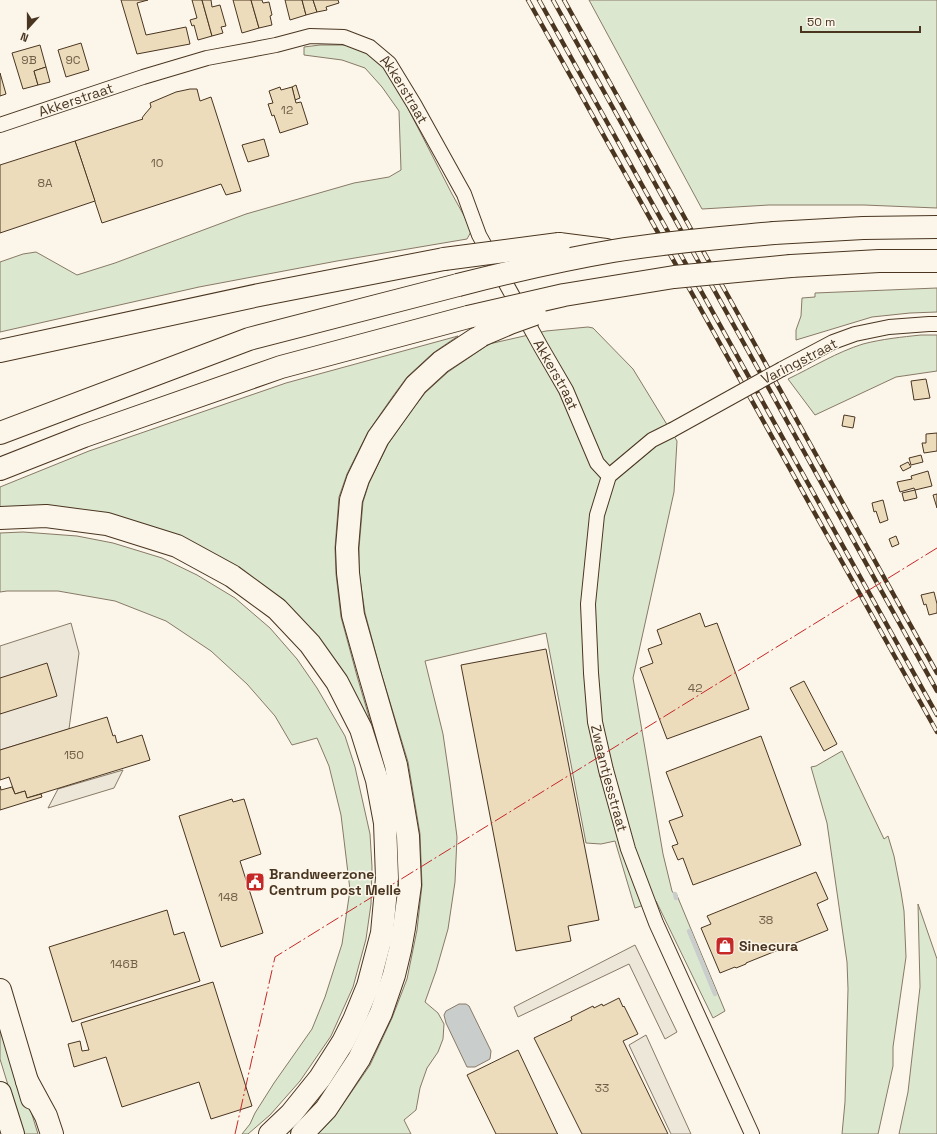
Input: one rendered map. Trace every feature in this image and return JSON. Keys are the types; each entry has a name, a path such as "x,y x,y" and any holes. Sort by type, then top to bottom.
{"main road":[{"path":"0,434 249,339 513,271 613,251 693,241 774,233 863,228 937,228"},
{"path":"0,350 258,295 444,259 558,244 613,251"},
{"path":"0,468 84,436 281,367 468,316 564,295 674,277 791,266 879,261 937,261"},
{"path":"302,1134 326,1109 359,1059 381,1013 394,975 400,950 410,885 408,836 396,765 353,615 347,554 351,500 358,479 378,438 416,385 440,362 482,335 535,314 564,295"},
{"path":"0,518 46,516 107,524 177,546 232,576 277,609 310,644 337,682 361,729 377,780 385,824 387,878 382,933 368,986 343,1042 320,1078 291,1114 270,1134"},
{"path":"0,990 43,1134"},
{"path":"27,1081 46,1116 52,1134"},
{"path":"0,1092 13,1134"}],"street":[{"name":"Akkerstraat","path":"0,125 136,79 200,60 310,36 344,37 370,47 389,63 422,118 464,194 479,235 566,390 597,463 609,476"},
{"name":"Varingstraat","path":"609,476 652,440 833,342 855,334 889,327 937,324"},
{"name":"Zwaantjesstraat","path":"609,476 598,515 588,604 591,680 596,722 604,763 628,849 656,923 752,1134"}],"green space":[{"path":"589,0 937,0 937,208 864,205 769,205 702,209"},
{"path":"320,45 350,45 369,54 385,68 398,89 472,230 467,239 337,261 199,287 0,332 0,262 23,254 36,252 77,275 115,263 246,214 354,183 389,177 401,170 399,111 382,87 365,68 342,60 304,55 304,47"},
{"path":"937,288 937,312 872,317 796,340 796,330 801,316 802,298 815,297 815,293"},
{"path":"588,327 593,328 633,369 677,441 674,492 633,678 663,854 672,891 674,894 676,893 725,1011 713,1018 656,901 635,908 615,841 601,844 586,843 546,633 425,661 443,734 457,837 455,882 448,929 425,1002 438,1013 444,1024 443,1039 438,1052 427,1068 420,1088 416,1110 404,1120 411,1134 318,1134 335,1116 370,1065 392,1018 407,979 417,930 422,885 420,834 408,762 365,613 359,572 359,548 363,502 369,483 388,444 412,410 425,393 448,372 489,344 546,331"},
{"path":"921,335 937,335 937,371 896,377 815,415 788,379 834,355 853,347 885,339"},
{"path":"458,336 433,353 407,377 368,432 347,474 339,497 335,548 336,574 341,617 384,768 344,678 180,538 0,510 0,487 89,451 286,383"},
{"path":"23,532 77,536 113,543 162,558 197,575 235,598 270,628 297,659 317,688 345,736 355,767 370,834 372,867 371,904 366,939 353,987 331,1036 300,1081 270,1115 248,1134 242,1134 250,1124 255,1113 274,1083 312,1029 325,997 342,944 350,890 341,815 329,766 317,738 292,745 275,716 247,684 211,651 166,621 115,601 58,591 0,592 0,533"},
{"path":"842,751 884,839 888,836 894,856 904,911 906,957 893,1047 893,1066 878,1134 842,1134 845,1102 848,989 847,962 827,823 811,767 816,766"},
{"path":"918,904 937,959 937,1134 899,1134 908,1092 920,987"},
{"path":"0,1011 38,1134 23,1134 0,1059"}],"shaded area":[{"path":"71,623 79,653 69,729 0,750 0,646"},
{"path":"123,770 114,788 48,808 58,789"},
{"path":"635,945 677,1032 665,1039 629,964 518,1017 514,1007"},
{"path":"459,1004 466,1004 469,1006 491,1051 490,1059 475,1067 467,1067 446,1023 444,1015 446,1011"},
{"path":"646,1035 691,1134 671,1134 629,1045"}],"building":[{"path":"121,0 148,0 137,3 146,35 186,27 190,44 137,54"},
{"path":"192,0 202,0 212,36 198,40 194,25 192,26 190,20 197,18"},
{"path":"202,0 211,0 212,7 220,5 226,26 221,27 223,33 212,36"},
{"path":"233,0 251,0 259,28 242,33"},
{"path":"251,0 262,0 263,3 269,2 272,15 270,16 272,25 259,28"},
{"path":"285,0 302,0 306,15 290,20"},
{"path":"302,0 313,0 317,12 306,15"},
{"path":"313,0 338,0 339,3 326,7 327,10 317,12"},
{"path":"81,43 89,70 66,77 58,50"},
{"path":"40,45 46,67 34,71 38,85 23,89 12,53"},
{"path":"46,67 50,82 38,85 34,71"},
{"path":"0,73 6,94 0,96"},
{"path":"296,85 300,98 295,100 292,87"},
{"path":"280,87 281,90 292,87 296,103 301,102 308,124 280,133 274,115 272,116 268,104 273,103 269,91"},
{"path":"197,89 200,101 211,97 241,191 226,195 221,184 102,223 75,141 143,119 142,118 151,107 150,103 176,92"},
{"path":"264,139 269,156 248,162 242,145"},
{"path":"75,141 95,201 0,233 0,165"},
{"path":"926,379 930,398 914,400 911,381"},
{"path":"844,415 855,417 853,428 842,426"},
{"path":"937,433 937,451 924,453 922,443 926,443 926,434"},
{"path":"921,455 923,462 911,465 909,458"},
{"path":"908,462 911,467 903,471 900,466"},
{"path":"928,471 932,486 915,490 914,488 900,492 897,482 912,479 911,476"},
{"path":"915,490 917,498 904,501 902,493"},
{"path":"937,494 937,508 933,495"},
{"path":"883,500 888,520 880,523 876,511 874,512 872,503"},
{"path":"896,536 899,544 892,547 889,539"},
{"path":"934,592 937,604 937,613 929,615 926,604 924,605 921,595"},
{"path":"700,613 705,627 717,623 749,709 667,739 640,668 653,663 648,649 662,644 657,630"},
{"path":"546,649 599,920 568,926 571,941 516,951 461,665"},
{"path":"47,663 57,696 0,714 0,678"},
{"path":"804,681 837,744 824,751 790,688"},
{"path":"107,717 113,736 115,735 117,743 142,735 150,760 27,798 25,791 15,794 9,777 0,780 0,750"},
{"path":"761,736 801,845 693,885 683,858 678,860 672,846 678,844 669,821 683,816 666,772"},
{"path":"0,786 1,790 12,787 15,794 25,791 27,798 41,794 42,797 0,810"},
{"path":"232,799 233,802 244,799 261,854 240,861 263,933 221,947 179,816"},
{"path":"816,872 828,899 817,904 828,930 736,968 735,967 720,973 701,928 711,924 707,916"},
{"path":"167,910 174,935 184,932 200,981 72,1022 49,947"},
{"path":"213,982 252,1106 211,1119 199,1082 122,1107 106,1057 74,1067 68,1044 80,1041 82,1051 89,1050 81,1023"},
{"path":"619,998 638,1034 623,1041 668,1134 582,1134 534,1038 572,1020 571,1017 593,1006 594,1008 602,1004 603,1006"},
{"path":"518,1050 558,1134 496,1134 467,1075"}],"waterway":[{"path":"675,894 676,898"},
{"path":"689,931 715,994"}],"railway":[{"path":"528,0 937,732"},
{"path":"539,0 937,715"},
{"path":"553,0 937,691"},
{"path":"564,0 937,673"}],"power":[{"path":"235,1134 275,957 937,548"}],"place":[{"name":"Brandweerzone Centrum post Melle","path":"255,882"},
{"name":"Sinecura","path":"725,946"}]}
